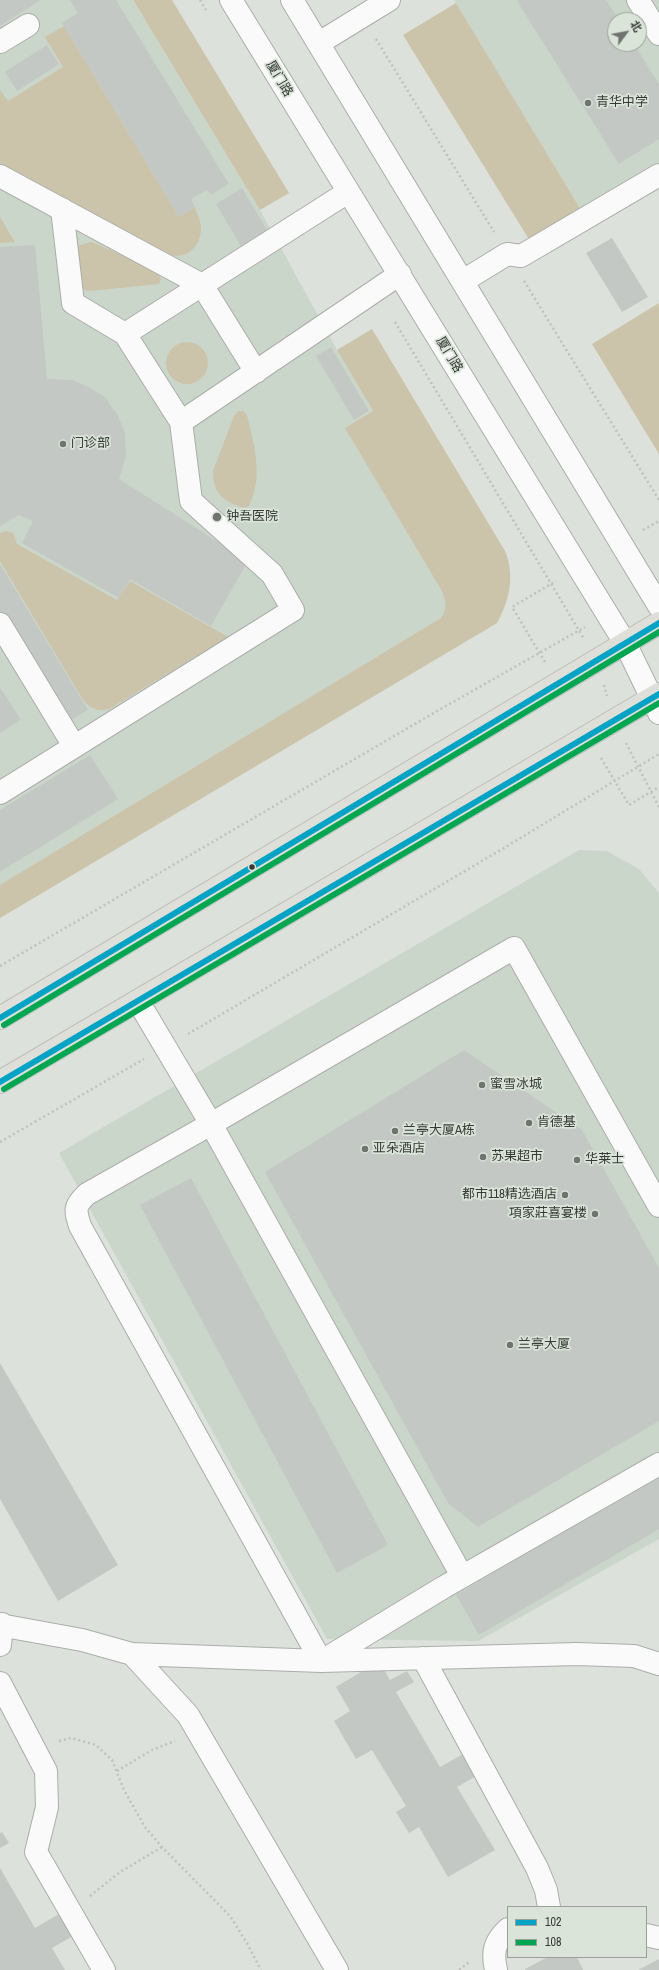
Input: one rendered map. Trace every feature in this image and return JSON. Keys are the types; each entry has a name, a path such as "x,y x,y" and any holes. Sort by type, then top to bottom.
{"main road":[{"path":"0,1018 659,623"},
{"path":"0,1082 614,720 657,702"}],"street":[{"name":"厦门路","path":"231,0 625,643 657,702"},
{"path":"292,0 659,606"},
{"path":"319,43 389,0"},
{"path":"638,0 659,34"},
{"path":"0,42 28,25"},
{"path":"463,281 507,254 521,256 659,174"},
{"path":"0,176 202,285 256,372"},
{"path":"125,334 348,192"},
{"path":"0,792 293,610 272,574 191,501 181,422 125,334 73,303 62,209"},
{"path":"181,422 400,274"},
{"path":"0,624 74,746"},
{"path":"321,1661 80,1226 76,1212 79,1201 86,1194 211,1124 514,948 659,1206"},
{"path":"138,1001 211,1124 462,1576"},
{"path":"321,1661 462,1576 659,1464"},
{"path":"1,1631 82,1640 132,1654 321,1661 577,1654 634,1656 659,1664"},
{"path":"132,1654 188,1715 337,1970"},
{"path":"424,1658 537,1868 546,1890 549,1906"},
{"path":"0,1683 46,1771 47,1808 36,1852 104,1970"},
{"path":"496,1970 493,1955 500,1937 507,1930"},
{"path":"647,1935 659,1938"}],"path":[{"path":"200,0 208,13"},
{"path":"377,290 596,660 614,720 659,807"},
{"path":"0,966 425,718 607,615"},
{"path":"0,1142 504,848 659,754"},
{"path":"117,1771 152,1750 199,1734"},
{"path":"34,1749 71,1738 96,1745 112,1760 124,1790 145,1827 162,1847 230,1916 261,1970"},
{"path":"70,1911 120,1872 162,1847"}],"shaded area":[{"name":"钟吾医院","path":"0,0 133,0 260,210 337,350 497,623 0,918"},
{"path":"133,0 172,0 289,193 260,210"},
{"name":"青华中学","path":"454,0 659,0 659,162 581,210"},
{"path":"456,3 581,210 530,241 403,35"},
{"path":"64,26 179,217 195,207 201,228 200,235 195,246 186,254 175,256 168,254 0,163 0,90 8,101 63,67 45,37"},
{"path":"0,217 15,242 0,243"},
{"path":"92,242 156,270 161,279 159,284 90,291 83,289 79,284 77,276 78,248 79,245"},
{"path":"659,303 659,454 592,344"},
{"path":"372,329 505,551 510,569 510,587 505,605 497,623 0,918 0,885 441,618 445,611 446,605 442,591 345,428 373,411 337,350"},
{"path":"187,342 202,348 208,363 202,378 187,384 172,378 166,363 172,348"},
{"path":"238,411 243,411 247,415 255,449 257,472 254,495 249,506 244,508 221,496 217,491 213,479 213,471 234,416"},
{"path":"6,531 13,533 17,544 117,600 130,581 228,637 111,708 99,710 92,708 83,700 0,561 0,533"},
{"path":"579,850 607,851 639,869 659,893 659,1539 478,1641 327,1639 59,1153"}],"building":[{"path":"0,0 41,0 0,26"},
{"path":"70,0 116,0 229,184 211,195 207,190 191,199 195,207 179,217 62,23 78,13"},
{"path":"606,0 614,12 607,12 607,52 639,52 659,84 659,139 619,164 517,1"},
{"path":"47,45 59,64 17,91 5,72"},
{"path":"242,188 267,230 241,246 216,204"},
{"path":"612,238 648,297 622,312 586,253"},
{"name":"门诊部","path":"35,245 47,379 72,380 89,387 105,397 117,414 125,433 126,456 119,479 248,561 211,626 130,579 119,598 22,543 33,521 19,515 0,526 0,247"},
{"path":"331,347 369,411 354,420 316,356"},
{"path":"0,564 88,710 67,722 0,611"},
{"path":"0,687 21,720 0,733"},
{"path":"90,755 118,799 0,872 0,810"},
{"name":"兰亭大厦","path":"464,1050 582,1130 659,1268 659,1421 478,1527 448,1503 265,1172"},
{"path":"191,1178 388,1545 337,1573 140,1205"},
{"path":"0,1363 118,1565 58,1601 0,1499"},
{"path":"659,1476 659,1529 479,1635 456,1595"},
{"path":"379,1661 390,1680 407,1671 414,1682 396,1692 440,1767 465,1753 478,1775 457,1787 495,1850 448,1877 419,1827 409,1833 396,1812 406,1806 372,1750 356,1759 334,1721 350,1711 336,1687"},
{"path":"2,1832 9,1843 0,1848 0,1833"},
{"path":"0,1868 35,1928 59,1914 73,1936 52,1948 65,1970 0,1970"},
{"path":"546,1958 577,1958 583,1970 525,1970"},
{"path":"659,1959 659,1970 638,1970"}],"transit line":[{"name":"102","path":"0,1018 659,623"},
{"name":"108","path":"4,1025 659,632"},
{"name":"102","path":"0,1082 659,694"},
{"name":"108","path":"4,1089 659,703"}],"place":[{"name":"青华中学","path":"588,103"},
{"name":"门诊部","path":"63,444"},
{"name":"钟吾医院","path":"217,517"},
{"name":"蜜雪冰城","path":"482,1085"},
{"name":"肯德基","path":"529,1123"},
{"name":"兰亭大厦A栋","path":"395,1131"},
{"name":"亚朵酒店","path":"365,1149"},
{"name":"苏果超市","path":"483,1157"},
{"name":"华莱士","path":"577,1160"},
{"name":"都市118精选酒店","path":"565,1195"},
{"name":"項家莊喜宴楼","path":"595,1214"},
{"name":"兰亭大厦","path":"510,1345"}]}
